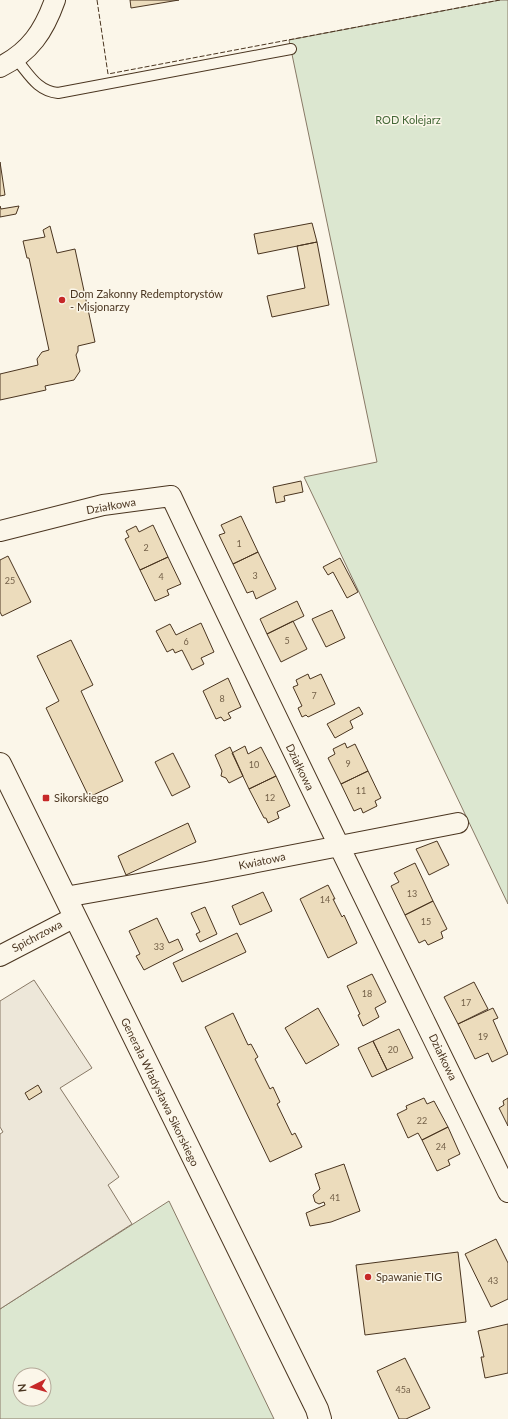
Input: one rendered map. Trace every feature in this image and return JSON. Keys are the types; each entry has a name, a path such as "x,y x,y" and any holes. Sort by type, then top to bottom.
{"street":[{"path":"8,63 32,44 49,18 55,0"},
{"name":"Działkowa","path":"0,530 103,505 171,496 293,754 508,1192"},
{"name":"Generała Władysława Sikorskiego","path":"0,764 317,1409 320,1419"},
{"name":"Kwiatowa","path":"65,897 206,872 458,823"},
{"name":"Spichrzowa","path":"0,956 75,917"}],"lane":[{"path":"8,63 48,92 58,93 291,49"}],"green space":[{"name":"ROD Kolejarz","path":"500,0 508,0 508,904 304,477 377,462 289,40"},
{"path":"169,1201 274,1419 0,1419 0,1309"}],"shaded area":[{"path":"34,980 92,1068 60,1088 119,1177 108,1185 132,1224 0,1309 0,1134 3,1132 0,1127 0,1001"}],"building":[{"path":"130,0 179,0 131,8"},
{"path":"0,162 5,195 0,196"},
{"path":"0,206 1,209 19,206 16,214 0,217"},
{"path":"312,223 317,242 258,254 254,234"},
{"name":"Dom Zakonny Redemptorystów - Misjonarzy","path":"50,226 57,253 75,249 95,342 78,346 76,355 80,371 74,380 45,386 46,390 0,400 0,374 38,365 37,359 42,352 49,350 29,258 27,258 23,241 45,237 43,230"},
{"path":"317,242 329,305 272,317 267,296 305,288 297,246"},
{"path":"301,481 303,492 284,496 285,501 276,503 273,487"},
{"path":"241,516 258,552 233,564 219,535 225,533 221,525"},
{"path":"153,525 168,557 140,570 125,539 129,537 126,531 136,526 139,532"},
{"path":"258,552 276,589 256,599 253,591 247,593 233,564"},
{"path":"8,556 31,602 2,616 0,612 0,560"},
{"path":"168,557 181,584 167,590 169,595 155,601 140,570"},
{"path":"340,558 358,592 347,598 333,572 328,575 323,567"},
{"path":"297,601 304,616 267,634 260,619"},
{"path":"332,610 345,638 326,647 312,619"},
{"path":"293,621 307,649 281,662 267,634"},
{"path":"201,623 214,652 201,658 204,664 192,670 182,650 175,653 173,649 167,652 156,631 170,624 176,635"},
{"path":"71,640 93,685 81,691 123,781 89,797 46,708 59,701 37,656"},
{"path":"308,674 310,679 321,674 335,704 308,717 306,715 302,717 298,708 302,706 293,687 298,685 296,680"},
{"path":"228,678 241,707 228,713 231,718 224,721 221,717 216,719 203,691"},
{"path":"359,707 363,714 350,721 353,728 335,738 327,724"},
{"path":"345,743 347,748 355,744 368,771 341,784 328,758 335,754 333,749"},
{"path":"245,746 248,754 261,747 276,776 249,789 232,753"},
{"path":"230,747 243,776 229,783 226,778 221,776 222,771 215,755"},
{"path":"173,753 190,787 172,796 155,762"},
{"path":"368,771 381,798 375,801 377,806 363,813 361,808 354,811 341,784"},
{"path":"276,776 290,806 277,812 279,818 268,823 249,789"},
{"path":"188,823 196,842 126,875 118,856"},
{"path":"437,841 449,865 429,875 416,849"},
{"path":"415,863 433,901 405,915 391,886 399,882 394,873"},
{"path":"328,885 342,917 344,915 357,943 328,958 300,899"},
{"path":"263,892 272,911 240,925 232,906"},
{"path":"433,901 447,929 441,932 443,938 428,945 425,940 419,943 405,915"},
{"path":"205,907 217,934 200,942 196,934 200,932 191,913"},
{"path":"157,918 169,943 178,939 183,950 144,970 136,956 140,954 129,931"},
{"path":"237,933 246,952 182,982 173,963"},
{"path":"372,974 386,1002 375,1008 379,1017 363,1026 358,1015 360,1014 347,986"},
{"path":"474,982 488,1009 458,1024 444,997"},
{"path":"318,1008 339,1045 306,1064 285,1028"},
{"path":"493,1008 498,1018 493,1020 508,1054 492,1062 488,1053 475,1059 458,1024"},
{"path":"233,1013 248,1045 251,1044 258,1057 255,1059 270,1089 273,1087 280,1102 277,1104 292,1135 295,1133 302,1147 270,1162 205,1027"},
{"path":"399,1029 413,1058 387,1070 373,1041"},
{"path":"373,1041 387,1070 372,1077 358,1048"},
{"path":"38,1085 42,1092 29,1100 25,1093"},
{"path":"424,1098 427,1104 434,1101 448,1127 422,1140 418,1133 408,1138 397,1114 407,1109 406,1106"},
{"path":"508,1098 508,1126 499,1108 504,1105 503,1101"},
{"path":"448,1127 460,1154 448,1160 450,1165 437,1171 422,1140"},
{"path":"344,1164 360,1211 331,1222 310,1226 306,1213 325,1205 324,1202 319,1204 315,1202 313,1195 320,1189 315,1174"},
{"path":"496,1239 508,1263 508,1299 491,1307 465,1254"},
{"path":"458,1252 466,1322 365,1335 356,1265"},
{"path":"508,1324 508,1373 485,1378 481,1357 484,1357 478,1331"},
{"path":"405,1358 430,1408 406,1419 399,1419 377,1371"}],"fence":[{"path":"97,0 108,74 500,0"}],"place":[{"name":"Dom Zakonny Redemptorystów - Misjonarzy","path":"62,300"},
{"name":"Sikorskiego","path":"46,798"},
{"name":"Spawanie TIG","path":"368,1277"}]}
